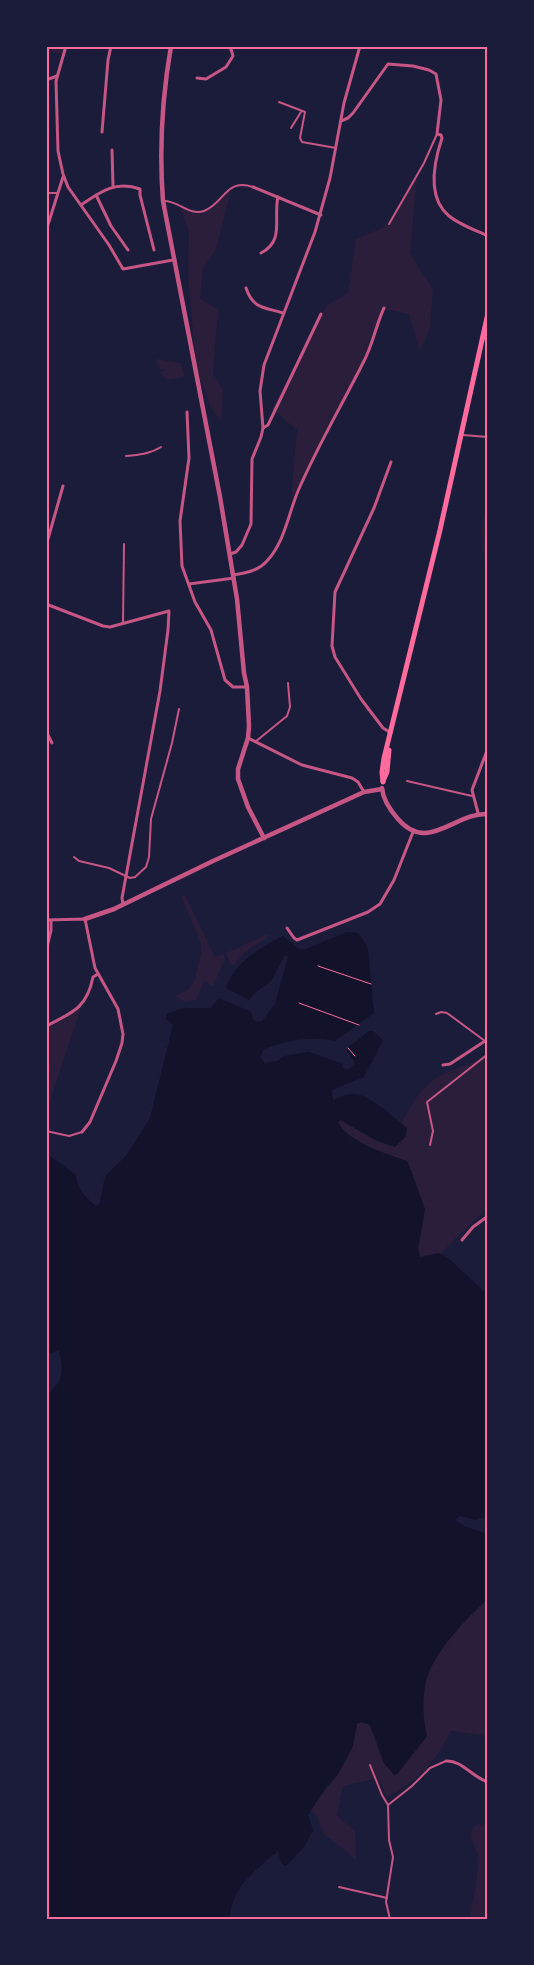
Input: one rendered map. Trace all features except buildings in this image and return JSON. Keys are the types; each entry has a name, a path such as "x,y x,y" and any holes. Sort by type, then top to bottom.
{"main road":[{"path":"383,782 387,772 391,733 488,313"}],"street":[{"path":"66,46 57,76 58,151 68,187 109,245 123,269 174,260"},
{"path":"102,132 108,60 111,46"},
{"path":"171,46 162,124 161,165 163,202 233,576 247,687 248,738 238,769 238,779 248,807 264,838"},
{"path":"196,78 206,79 226,66 233,56 230,46"},
{"path":"229,554 236,552 242,545 249,530 252,459 262,437 263,428 260,392 262,375 283,313 307,256 320,214 336,148 344,103 360,46"},
{"path":"340,121 348,118 353,113 388,64 392,63 429,70 436,74 441,100 437,134 441,135 442,138 434,168 435,190 438,200 447,214 455,220 488,236"},
{"path":"46,80 57,76"},
{"path":"112,150 114,153 114,186"},
{"path":"46,231 64,176"},
{"path":"81,205 114,186 124,185 140,189 154,250"},
{"path":"253,187 320,214"},
{"path":"96,195 106,218 128,250"},
{"path":"261,253 273,243 276,237 278,197"},
{"path":"246,288 249,298 256,305 283,313"},
{"path":"189,584 251,571 260,567 278,546 298,492 334,416 365,360 384,308"},
{"path":"263,428 268,425 321,314"},
{"path":"187,412 189,458 180,521 182,566 195,602 211,630 225,680 233,687 247,687"},
{"path":"391,462 374,508 336,592 332,646 335,657 361,699 383,728 391,733"},
{"path":"46,546 63,486"},
{"path":"46,604 110,627 169,612 160,691 122,898 123,904"},
{"path":"46,731 52,743"},
{"path":"248,738 302,765 349,777 358,782 364,792"},
{"path":"478,813 472,796 473,784 488,748"},
{"path":"383,782 382,789 385,801 391,811 413,832 433,832 478,813 488,814"},
{"path":"46,920 85,919 114,909 364,792 382,789"},
{"path":"287,928 294,938 298,940 368,912 380,904 394,880 413,832"},
{"path":"82,1132 90,1122 122,1042 122,1022 118,1009 98,974 85,919"},
{"path":"46,952 51,921"},
{"path":"46,1026 68,1015 83,1003 90,992 93,977 98,974"},
{"path":"443,1065 450,1064 486,1043"},
{"path":"462,1240 473,1227 488,1216"},
{"path":"446,1760 453,1761 478,1778 488,1782"}],"lane":[{"path":"279,102 305,112 306,116 300,138 302,142 336,148"},
{"path":"291,128 301,112"},
{"path":"389,224 424,163 437,134"},
{"path":"163,202 175,203 194,212 199,212 213,206 232,187 247,185 253,187"},
{"path":"46,193 58,193"},
{"path":"461,435 488,437"},
{"path":"126,456 148,452 161,447"},
{"path":"123,623 124,544"},
{"path":"255,742 287,716 290,708 288,683"},
{"path":"74,857 78,861 109,868 130,878 135,877 146,867 151,819 172,743 179,709"},
{"path":"407,781 472,796"},
{"path":"436,1014 441,1012 447,1013 486,1043"},
{"path":"430,1145 433,1131 427,1102 488,1054"},
{"path":"46,1131 69,1136 82,1132"},
{"path":"388,1805 412,1786 430,1768 446,1760"},
{"path":"370,1765 388,1805 389,1840 393,1857 387,1898 387,1912 390,1919"},
{"path":"339,1887 387,1898"}],"path":[{"path":"318,966 371,984"},
{"path":"299,1003 359,1025"},
{"path":"348,1048 355,1056"}],"shaded area":[{"path":"46,46 68,46 63,55 46,50"},
{"path":"417,176 410,253 433,290 430,328 420,351 409,314 384,309 366,359 291,500 297,430 272,409 327,305 348,293 356,239 386,226"},
{"path":"232,186 216,249 203,268 200,298 218,310 213,373 223,391 221,421 210,406 196,366 188,276 189,232 180,207 191,213 210,207"},
{"path":"156,359 181,363 185,377 166,380 161,373 166,369 159,369"},
{"path":"488,498 488,569 485,567 481,531"},
{"path":"185,895 215,957 223,954 225,959 213,986 204,981 196,1000 183,1001 175,996 189,989 195,979 201,953 201,943 182,899 182,896"},
{"path":"347,932 358,933 368,950 374,1013 335,1041 308,1039 291,1041 264,1049 260,1057 265,1063 277,1061 284,1056 309,1052 343,1064 342,1067 348,1070 355,1063 346,1049 369,1031 373,1031 383,1040 364,1077 332,1090 333,1100 352,1094 366,1097 407,1128 406,1136 395,1147 377,1141 341,1120 338,1122 350,1136 379,1151 407,1161 425,1209 418,1249 420,1257 438,1253 448,1258 488,1295 488,1516 475,1520 460,1516 455,1520 464,1526 488,1534 488,1599 459,1627 433,1663 428,1675 423,1699 427,1736 398,1773 394,1775 384,1763 370,1725 361,1722 357,1724 353,1746 337,1776 326,1787 308,1815 313,1830 304,1847 286,1866 281,1863 278,1851 253,1873 235,1897 229,1919 46,1919 46,1396 59,1381 62,1364 59,1350 46,1355 46,1156 50,1156 76,1175 80,1188 96,1206 100,1203 105,1176 126,1156 150,1118 173,1025 166,1019 167,1014 183,1008 211,1008 219,998 251,1012 256,1022 262,1021 275,1004 288,957 285,955 271,981 249,1000 226,988 235,970 249,956 283,936 298,948 304,950"},
{"path":"268,934 268,937 245,952 234,965 231,965 226,953"},
{"path":"82,1005 46,1112 46,1027"},
{"path":"488,1043 488,1207 440,1254 420,1257 418,1249 424,1214 416,1182 407,1161 379,1151 350,1136 338,1122 340,1120 377,1141 406,1128 401,1124 413,1102 423,1089 435,1078 482,1057 486,1053"},
{"path":"488,1599 488,1741 482,1735 451,1731 439,1752 425,1770 408,1784 387,1797 378,1778 343,1786 337,1816 355,1831 356,1859 324,1834 317,1817 311,1810 349,1755 357,1723 361,1722 370,1725 384,1763 397,1775 427,1736 423,1699 428,1675 433,1663 459,1627"},
{"path":"478,1824 488,1825 488,1919 470,1919 478,1860 471,1834 474,1827"}]}
